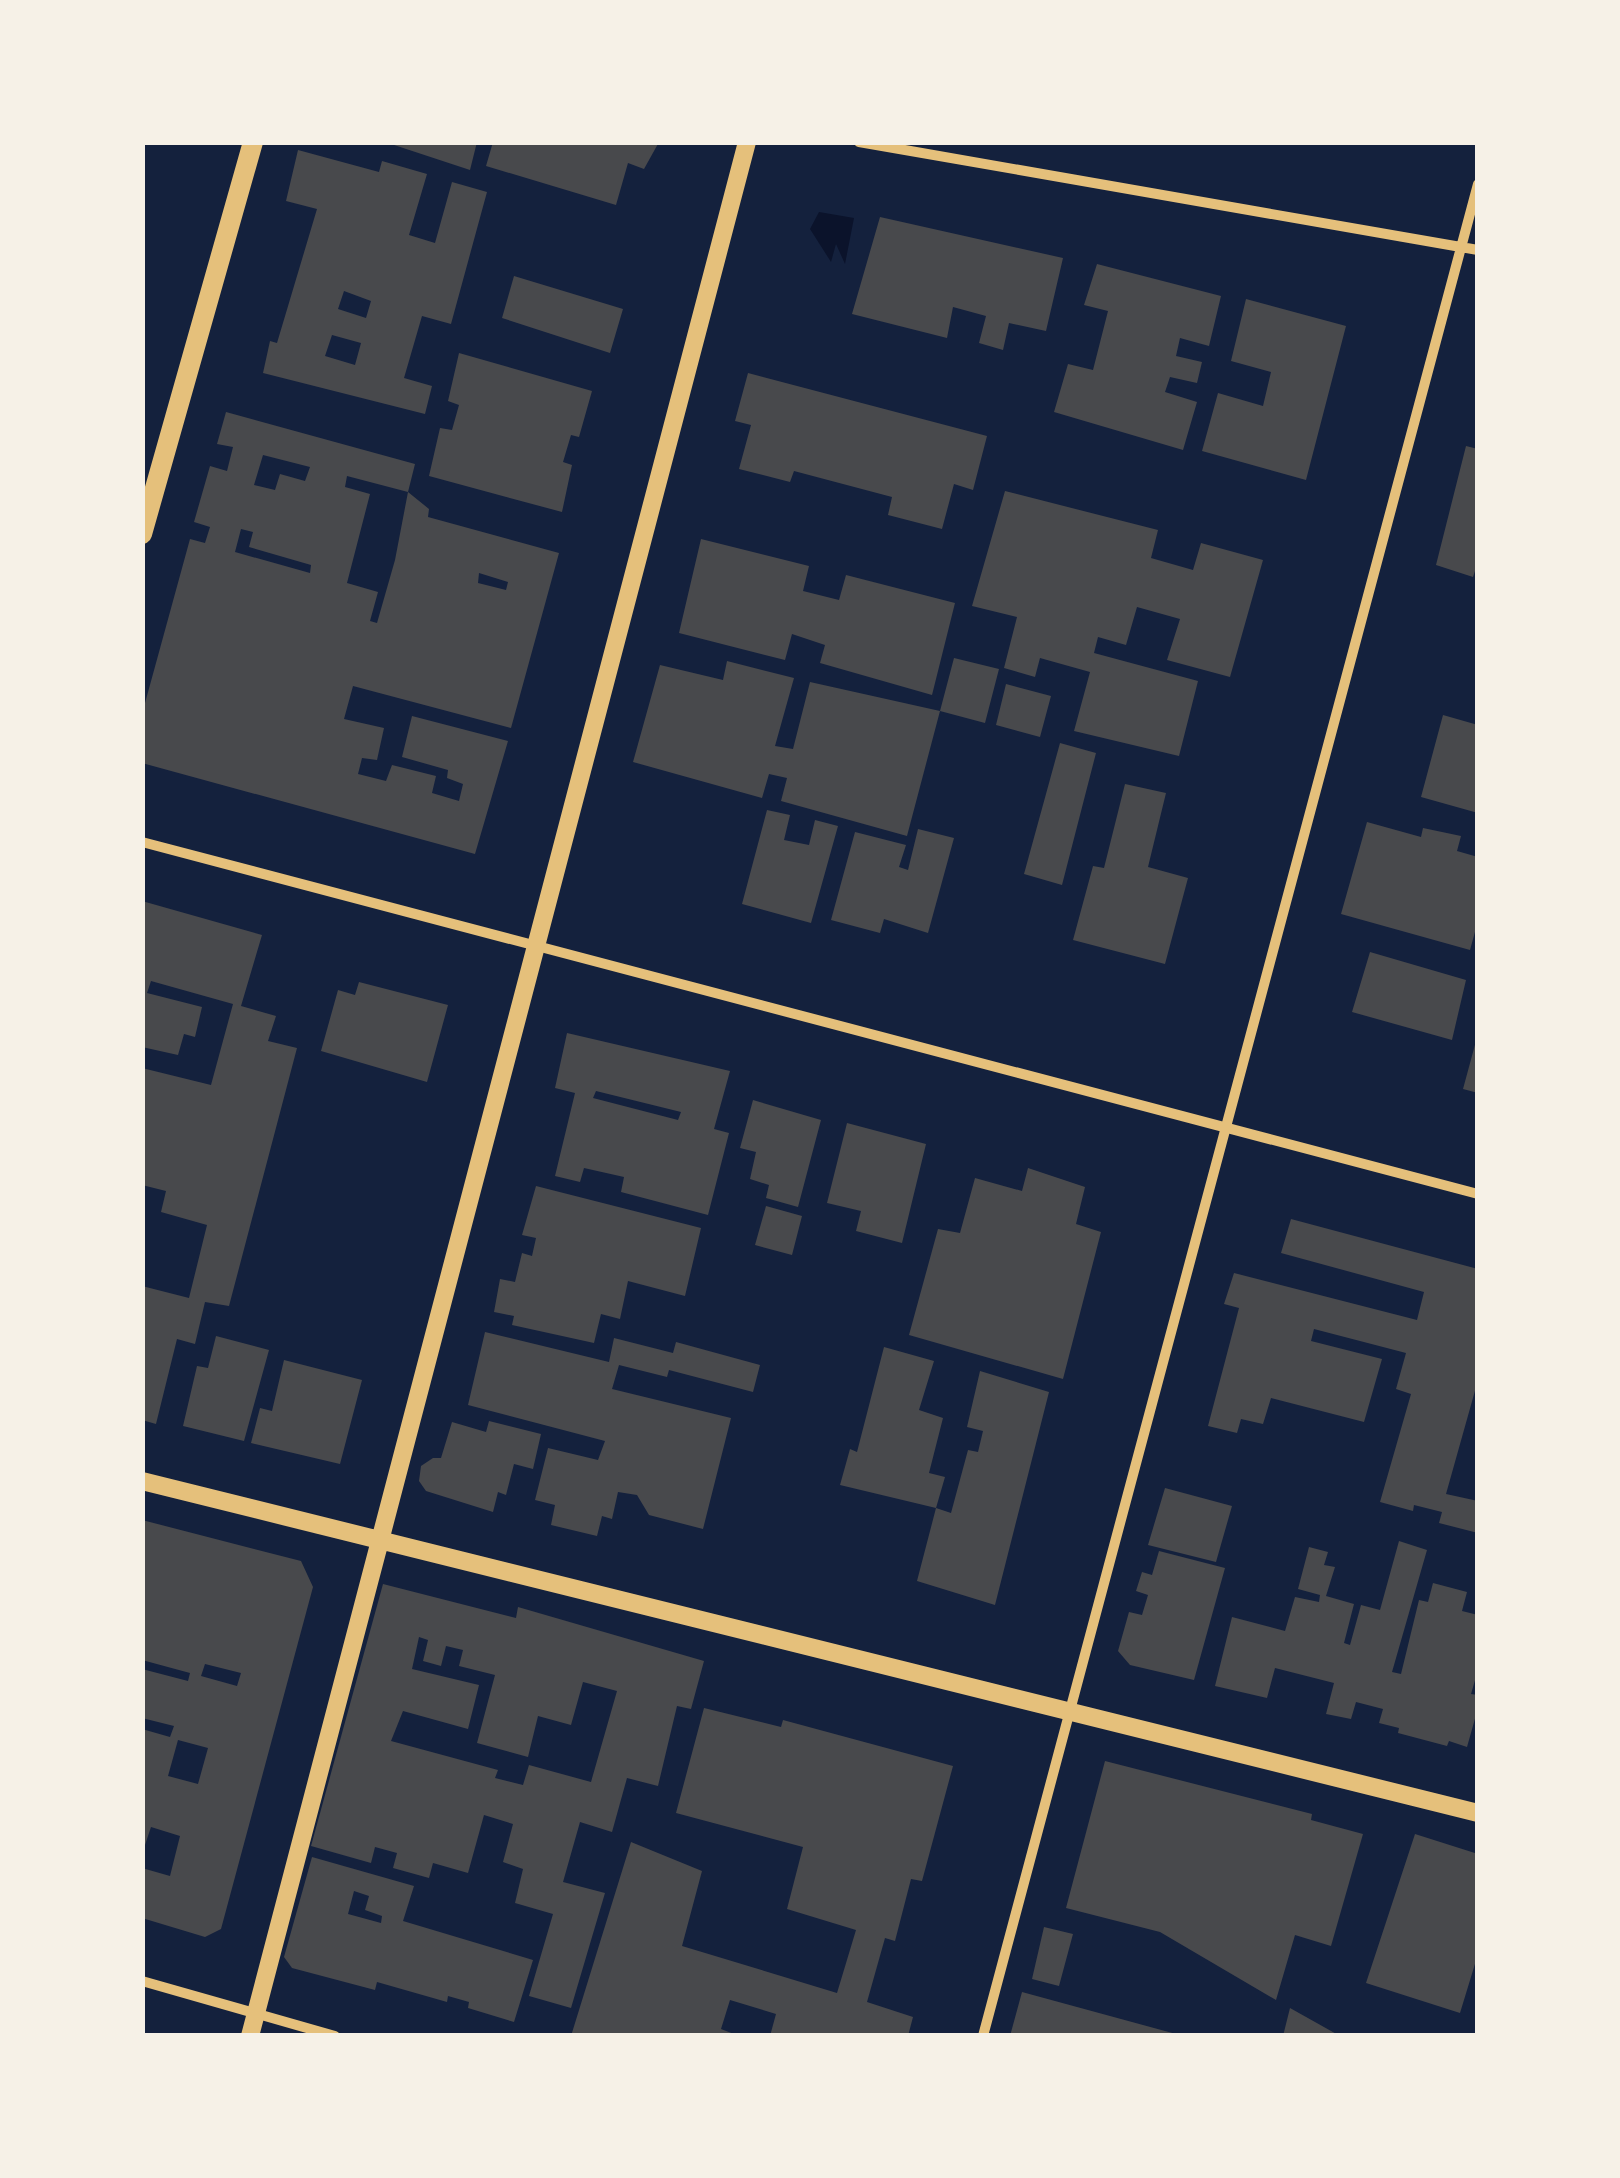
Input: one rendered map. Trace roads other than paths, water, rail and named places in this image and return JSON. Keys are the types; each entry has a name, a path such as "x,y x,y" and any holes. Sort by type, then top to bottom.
{"main road":[{"path":"142,534 253,142"}],"street":[{"path":"250,2036 748,142"},
{"path":"859,142 1478,250"},
{"path":"983,2036 1478,184"},
{"path":"142,842 1478,1194"},
{"path":"142,1481 1478,1813"},
{"path":"142,1981 335,2036"}],"water":[{"path":"819,212 854,218 845,264 836,244 831,262 810,229"}]}
